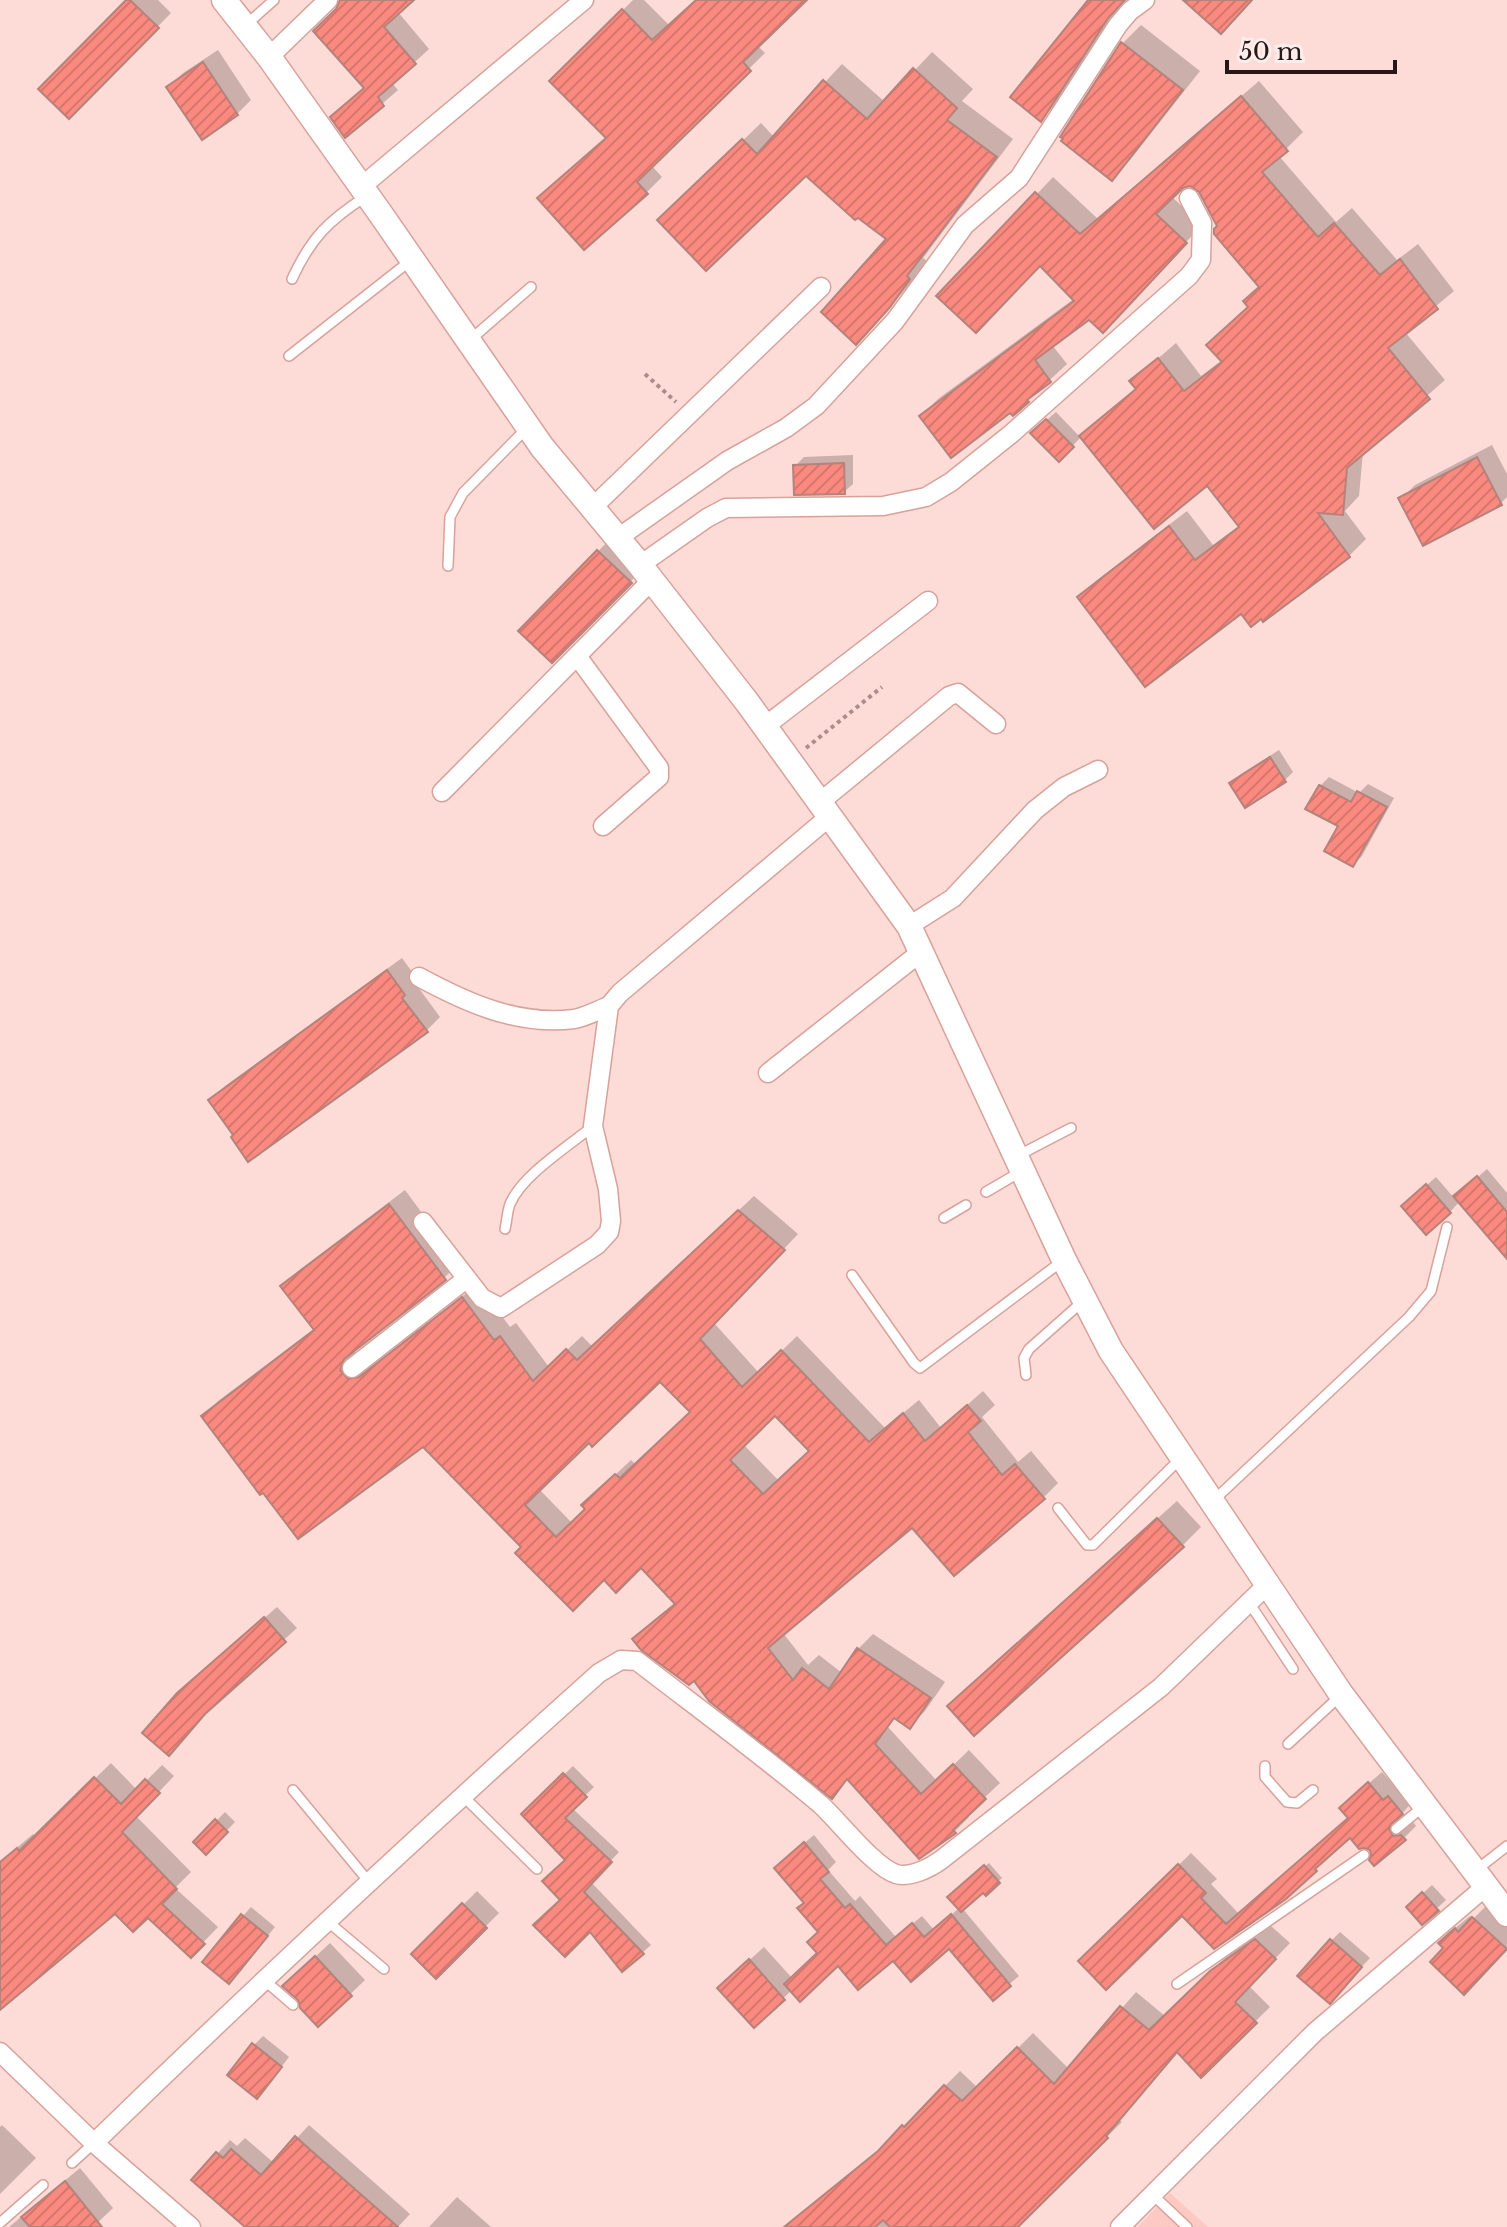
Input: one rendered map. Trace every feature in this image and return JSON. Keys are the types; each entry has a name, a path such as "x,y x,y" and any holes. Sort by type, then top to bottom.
{"street":[{"path":"224,0 269,57 542,447 646,573 764,727 909,926 1064,1260 1111,1351 1341,1694 1507,1914"},
{"path":"269,57 328,0"},
{"path":"364,191 584,0"},
{"path":"618,538 727,461 786,428 816,406 895,321 965,225 1019,178 1118,25 1145,0"},
{"path":"442,792 577,656 646,573 707,518 726,508 883,506 926,497 951,482 1011,434 1189,276 1201,260 1202,223 1189,198"},
{"path":"593,507 821,287"},
{"path":"764,727 928,601"},
{"path":"577,656 659,768 659,777 603,826"},
{"path":"419,977 463,1000 526,1019 576,1019 609,1006 949,696 958,693 996,724"},
{"path":"909,926 953,898 1035,810 1064,787 1098,770"},
{"path":"768,1073 921,952"},
{"path":"423,1222 482,1298 501,1308 597,1245 609,1232 608,1189 593,1126 609,1006"},
{"path":"352,1368 466,1279"},
{"path":"94,2143 263,1979 462,1795 599,1673 621,1660 637,1661 821,1805 878,1863 894,1874 905,1875 931,1867 941,1860 1161,1687 1268,1584"},
{"path":"1120,2227 1315,2032 1480,1879"},
{"path":"0,2052 94,2143 191,2227"}],"lane":[{"path":"245,26 274,0"},
{"path":"292,279 305,250 364,191"},
{"path":"289,356 412,259"},
{"path":"470,340 531,287"},
{"path":"448,566 450,517 463,493 528,426"},
{"path":"505,1229 510,1206 517,1193 532,1176 593,1126"},
{"path":"986,1192 1019,1164 1071,1128"},
{"path":"944,1218 966,1205"},
{"path":"1212,1501 1417,1308 1431,1291 1447,1227"},
{"path":"852,1275 920,1368 1064,1260"},
{"path":"1026,1375 1024,1358 1029,1349 1085,1300"},
{"path":"1058,1508 1087,1545 1093,1545 1182,1457"},
{"path":"1250,1604 1293,1669"},
{"path":"1288,1744 1341,1694"},
{"path":"1265,1766 1265,1777 1287,1802 1297,1803 1313,1790"},
{"path":"293,1790 369,1882"},
{"path":"462,1795 537,1869"},
{"path":"1396,1829 1424,1806"},
{"path":"1480,1879 1507,1846"},
{"path":"1177,1984 1364,1855"},
{"path":"326,1920 384,1969"},
{"path":"263,1979 293,2005"},
{"path":"72,2163 94,2143"},
{"path":"0,2223 43,2185"},
{"path":"1152,2194 1187,2227"}],"path":[{"path":"645,374 689,414"},
{"path":"789,761 882,687"}],"shaded area":[{"path":"1170,2193 1208,2227 1138,2227"}],"building":[{"path":"126,0 130,0 159,28 69,119 38,89"},
{"path":"340,0 414,0 384,27 416,64 378,97 384,106 345,138 330,117 364,88 313,31 336,9"},
{"path":"696,0 807,0 743,62 751,71 637,182 648,194 584,250 537,198 606,138 549,81 622,9 652,40"},
{"path":"1088,0 1125,0 1108,18 1041,122 1010,97"},
{"path":"1183,0 1252,0 1221,34"},
{"path":"1121,42 1183,90 1112,181 1061,141 1063,139 1060,137"},
{"path":"203,62 238,115 202,140 166,87"},
{"path":"913,68 957,108 947,120 997,157 907,276 910,279 890,307 856,345 821,312 886,239 858,218 855,220 806,176 706,271 657,220 742,139 757,154 823,80 867,119"},
{"path":"1241,96 1288,151 1262,172 1318,237 1334,223 1380,275 1400,259 1438,309 1388,348 1430,399 1347,468 1343,515 1318,513 1350,557 1263,622 1261,619 1251,627 1241,614 1145,687 1077,597 1169,526 1195,560 1239,527 1207,486 1154,529 1079,436 1136,389 1129,381 1158,358 1184,391 1222,362 1206,345 1248,307 1243,301 1259,287 1214,234 1217,226 1199,192 1190,186 1183,188 1156,214 1187,243 1103,333 1089,320 1035,360 1051,382 1027,400 1029,402 1013,416 1010,413 951,458 919,416 1074,301 1040,266 976,333 936,296 1035,192 1080,234"},
{"path":"1046,419 1074,447 1059,462 1030,433"},
{"path":"1477,457 1502,505 1423,546 1398,498"},
{"path":"844,463 845,494 794,495 793,465"},
{"path":"597,550 632,583 552,663 518,631"},
{"path":"1270,757 1286,782 1245,808 1229,783"},
{"path":"1319,785 1351,802 1357,791 1387,807 1353,867 1324,851 1338,826 1305,809"},
{"path":"387,970 405,995 402,998 428,1032 248,1162 208,1100"},
{"path":"1477,1176 1507,1212 1507,1259 1453,1196"},
{"path":"1426,1184 1451,1213 1426,1235 1401,1206"},
{"path":"389,1204 446,1280 344,1359 340,1370 348,1379 359,1377 462,1297 494,1340 500,1336 533,1381 566,1349 577,1360 738,1210 785,1250 700,1339 742,1387 781,1350 869,1442 903,1413 925,1441 967,1405 981,1421 968,1432 1002,1475 1015,1464 1045,1499 954,1576 912,1528 768,1648 793,1680 802,1668 829,1689 857,1648 931,1698 910,1729 894,1718 875,1744 921,1794 953,1764 986,1799 953,1830 956,1833 919,1859 847,1779 832,1799 709,1701 694,1681 689,1685 641,1650 632,1639 675,1604 641,1568 616,1593 604,1580 573,1611 515,1553 521,1547 423,1447 298,1539 263,1493 260,1495 201,1416 314,1330 280,1286","holes":["660,1382 690,1412 620,1478 615,1474 581,1505 585,1509 556,1537 525,1505 589,1443 592,1447","775,1416 809,1451 763,1494 730,1460"]},
{"path":"1157,1518 1184,1547 974,1736 947,1706"},
{"path":"264,1617 286,1642 205,1714 169,1756 142,1733 177,1693"},
{"path":"563,1773 587,1797 565,1818 612,1862 584,1892 644,1954 622,1972 590,1932 565,1957 533,1925 560,1900 542,1881 565,1860 521,1814"},
{"path":"94,1777 121,1804 145,1779 160,1793 122,1832 177,1889 162,1904 205,1944 191,1958 148,1918 133,1932 115,1914 0,2010 0,1862 17,1848 19,1851"},
{"path":"1368,1782 1383,1800 1388,1796 1403,1814 1389,1829 1393,1836 1401,1835 1406,1840 1374,1866 1369,1860 1370,1850 1359,1849 1350,1838 1286,1899 1214,1949 1182,1916 1106,1990 1078,1961 1178,1864 1206,1893 1201,1898 1226,1924 1348,1818 1339,1808"},
{"path":"215,1819 228,1832 206,1855 193,1842"},
{"path":"804,1842 829,1872 820,1879 845,1908 850,1904 886,1945 912,1923 924,1937 951,1914 1011,1986 993,2001 949,1949 911,1982 893,1961 858,1990 838,1966 800,2002 784,1984 817,1953 807,1942 818,1932 797,1908 804,1903 774,1868"},
{"path":"984,1865 1000,1883 961,1912 947,1897"},
{"path":"1422,1892 1439,1911 1422,1925 1406,1907"},
{"path":"462,1903 487,1928 436,1979 411,1954"},
{"path":"241,1914 268,1936 229,1984 202,1962"},
{"path":"1472,1917 1507,1949 1464,1995 1430,1962 1443,1948 1438,1943 1455,1928 1458,1932"},
{"path":"1255,1939 1276,1959 1235,2002 1257,2023 1201,2078 1177,2052 1106,2136 1108,2138 1018,2227 890,2227 883,2220 875,2227 784,2227 878,2151 944,2085 962,2101 1017,2047 1054,2084 1120,2006 1149,2030 1210,1971"},
{"path":"1330,1939 1362,1967 1330,2004 1297,1976"},
{"path":"315,1956 352,1996 318,2027 300,2008 298,2000 282,1986"},
{"path":"749,1959 785,2000 754,2028 717,1988"},
{"path":"252,2043 282,2067 257,2099 227,2075"},
{"path":"295,2136 398,2227 245,2227 191,2180 216,2152 223,2158 231,2149 261,2175"},
{"path":"65,2181 102,2227 30,2227 21,2217"}]}
